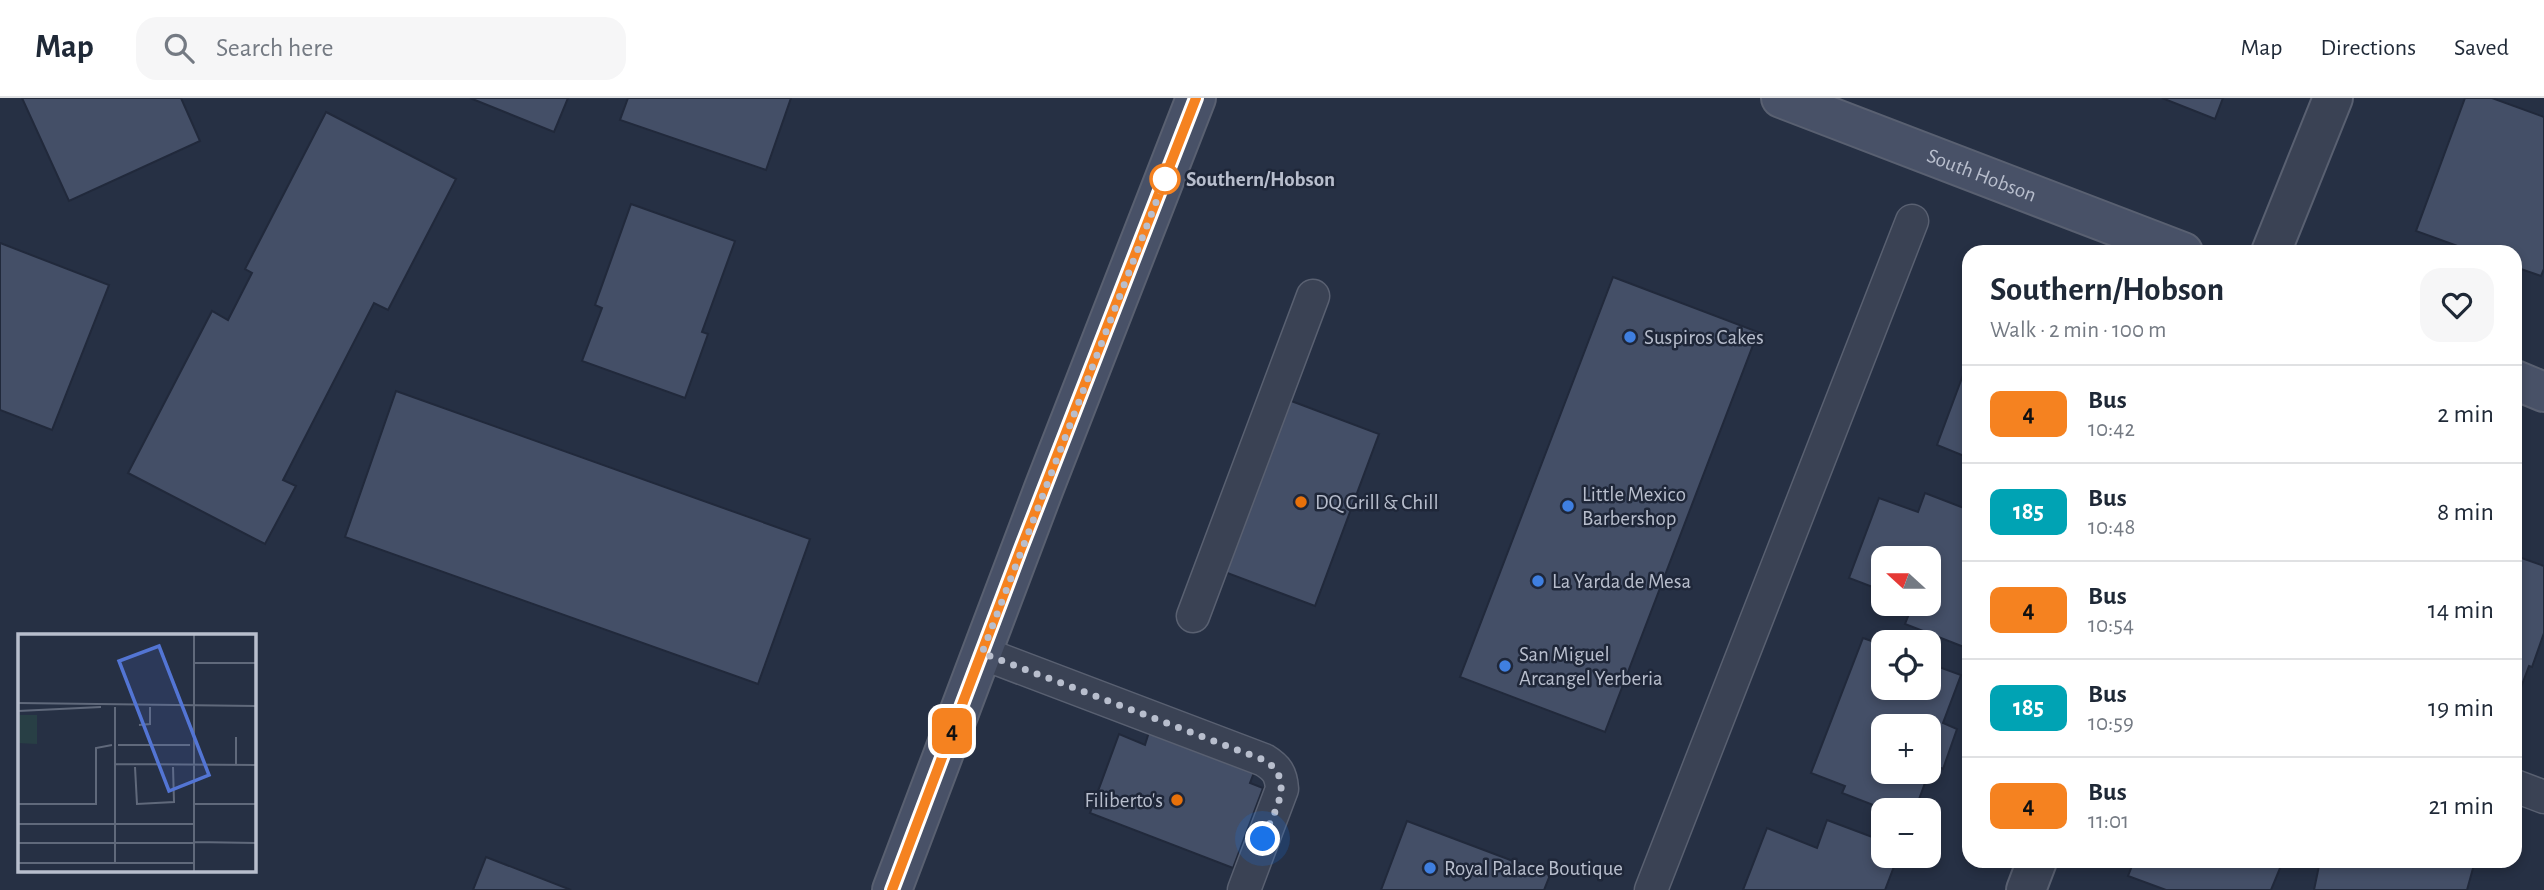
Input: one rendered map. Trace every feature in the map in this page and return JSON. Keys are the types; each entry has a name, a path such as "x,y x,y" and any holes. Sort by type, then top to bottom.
{"main road":[{"path":"892,890 1196,98"},
{"name":"South Hobson","path":"1780,98 2165,245"},
{"path":"2522,383 2544,392"}],"street":[{"path":"2274,245 2333,98"},
{"path":"2026,890 2034,868"}],"lane":[{"path":"1651,890 1912,221"},
{"path":"1193,616 1313,296"},
{"path":"982,653 1264,760 1276,767 1281,776 1282,789 1244,890"},
{"path":"2522,789 2544,797"}],"building":[{"path":"22,98 181,98 200,141 69,201"},
{"path":"470,98 568,98 554,132"},
{"path":"628,98 791,98 766,170 620,120"},
{"path":"2162,98 2223,98 2215,119"},
{"path":"2465,98 2492,98 2544,117 2544,269 2541,276 2522,269 2522,245 2455,245 2416,231"},
{"path":"326,112 456,179 388,310 374,303 283,480 296,486 265,544 128,473 212,311 228,320 252,273 245,269"},
{"path":"631,204 735,241 702,332 708,334 685,398 582,361 602,308 595,305"},
{"path":"0,243 109,285 52,430 0,410"},
{"path":"1613,277 1758,332 1605,732 1460,677"},
{"path":"1962,378 1962,455 1937,445"},
{"path":"396,391 810,539 758,684 345,537"},
{"name":"DQ Grill & Chill","path":"1286,399 1379,434 1315,606 1222,571"},
{"path":"1925,493 1962,507 1962,646 1941,638 1941,630 1920,630 1905,624 1908,616 1941,616 1941,546 1871,546 1871,586 1849,578 1879,498 1918,512"},
{"path":"2522,558 2544,566 2544,633 2532,667 2529,666 2522,685"},
{"path":"1863,638 1871,641 1871,700 1941,700 1941,668 1961,675 1943,723 1957,729 1943,769 1941,714 1871,714 1871,784 1925,784 1919,798 1871,798 1871,804 1842,793 1845,786 1811,773"},
{"name":"Filiberto's","path":"1149,732 1255,770 1250,783 1263,788 1233,868 1090,813 1119,734 1145,745"},
{"path":"1827,820 1871,836 1871,868 1893,868 1885,890 1743,890 1767,828 1817,848"},
{"path":"1407,821 1550,875 1544,890 1381,890"},
{"path":"486,857 571,890 473,890"},
{"path":"2131,868 2280,868 2271,890 2166,890 2128,876"},
{"path":"2319,868 2473,868 2467,890 2314,890"}],"bus line":[{"name":"4","path":"892,890 1196,98"}],"place":[{"name":"Southern/Hobson","path":"1165,179"},
{"name":"Suspiros Cakes","path":"1630,337"},
{"name":"DQ Grill & Chill","path":"1301,502"},
{"name":"Little Mexico Barbershop","path":"1568,506"},
{"name":"La Yarda de Mesa","path":"1538,581"},
{"name":"San Miguel Arcangel Yerberia","path":"1505,666"},
{"name":"Filiberto's","path":"1177,800"},
{"name":"Royal Palace Boutique","path":"1430,868"}],"route":[{"path":"1165,179 982,653 1264,760 1276,767 1281,776 1282,789 1263,839"}]}
